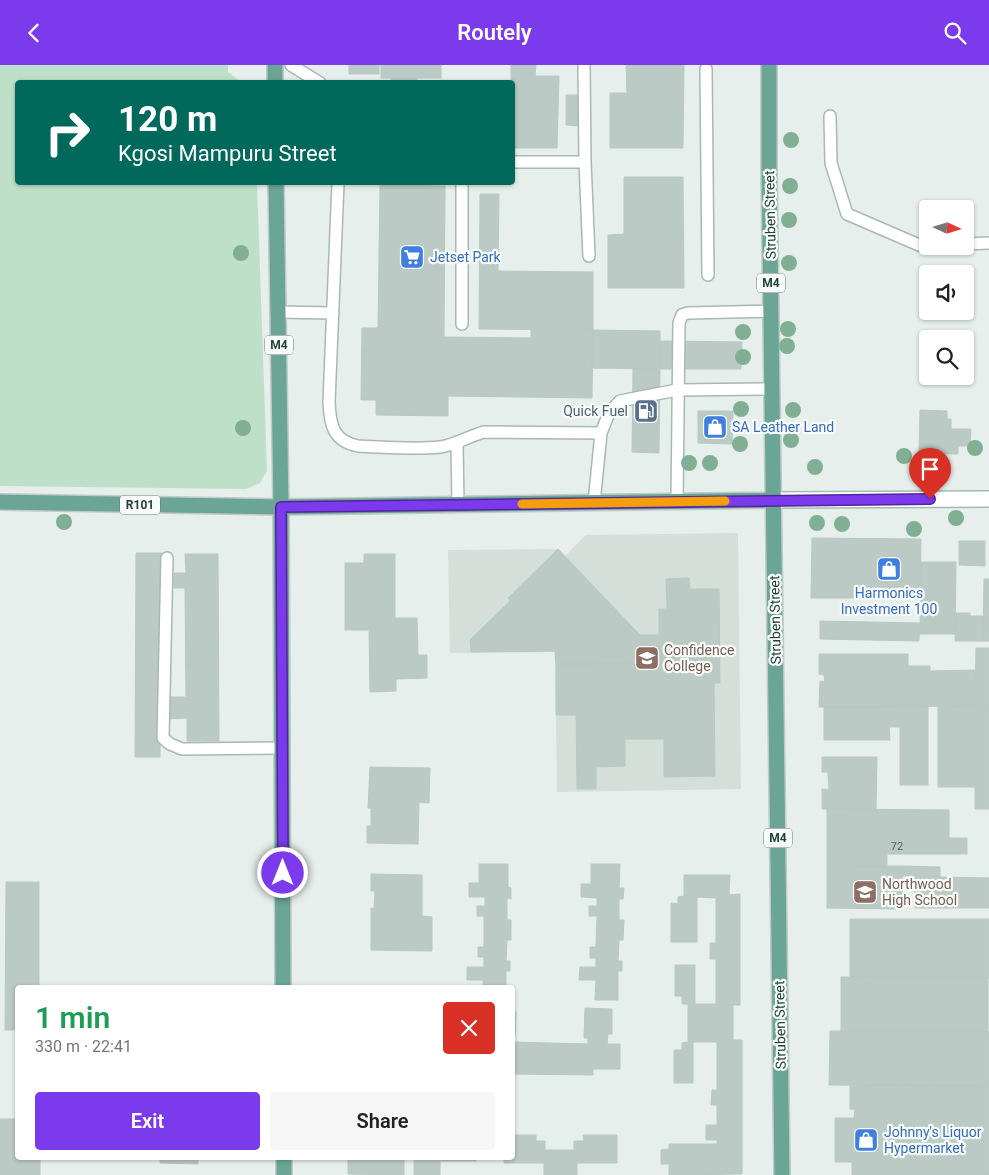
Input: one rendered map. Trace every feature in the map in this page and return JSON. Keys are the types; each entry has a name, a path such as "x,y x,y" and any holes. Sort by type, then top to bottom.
{"main road":[{"path":"275,65 275,80"},
{"name":"Struben Street","path":"769,65 782,1175"},
{"name":"M4","path":"276,185 281,507 283,985"},
{"name":"R101","path":"0,502 281,507 989,499"},
{"path":"284,1160 284,1175"}],"lane":[{"path":"291,65 315,80"},
{"path":"584,65 585,163 589,255"},
{"path":"706,69 708,275"},
{"path":"830,116 830,163 846,214 919,245"},
{"path":"515,162 585,163"},
{"path":"338,185 329,402 330,418 333,428 340,439 348,444 358,446 428,448 442,447 470,435 484,432 601,433"},
{"path":"462,185 462,324"},
{"path":"974,244 989,243"},
{"path":"678,502 678,323 682,315 688,313 771,311"},
{"path":"278,312 332,313"},
{"path":"594,503 601,433 609,413 620,401 677,390 772,389"},
{"path":"457,442 458,505"},
{"path":"167,558 163,738 170,744 182,749 282,748"}],"shaded area":[{"name":"Confidence College","path":"738,533 741,789 557,792 555,652 450,653 448,550 558,549 565,556 586,535"}],"green space":[{"path":"0,65 228,65 228,72 238,80 15,80 15,185 257,185 267,471 260,483 246,489 0,486"}],"building":[{"path":"349,65 379,65 379,74 349,74"},
{"path":"381,65 441,65 441,78 381,78"},
{"path":"511,65 536,65 535,76 559,76 557,148 515,148 515,80 511,80"},
{"path":"626,65 684,65 683,148 610,148 610,93 627,93"},
{"path":"391,78 417,78 417,80 391,80"},
{"path":"566,95 583,95 582,126 566,125"},
{"path":"624,177 683,177 684,288 608,288 608,235 624,234"},
{"name":"Jetset Park","path":"380,185 445,186 444,337 531,338 531,330 593,330 592,398 448,396 448,416 376,415 376,400 361,400 362,328 378,328"},
{"path":"480,194 499,194 498,271 593,272 593,330 479,329"},
{"path":"593,330 660,331 660,369 592,368"},
{"path":"660,341 742,342 741,369 660,369"},
{"name":"Quick Fuel","path":"633,369 660,369 659,453 632,452"},
{"path":"920,410 947,411 947,419 951,419 951,429 971,429 970,446 958,446 958,454 919,453"},
{"name":"SA Leather Land","path":"698,411 733,411 732,444 698,443"},
{"path":"812,538 921,539 920,598 811,598"},
{"path":"959,541 985,541 985,566 959,565"},
{"path":"558,549 640,635 630,635 630,663 556,664 555,651 471,652 470,640 510,601 508,598"},
{"path":"136,553 162,553 160,757 135,757"},
{"path":"185,554 218,554 219,741 187,741 187,718 166,719 166,697 186,697 185,588 174,588 174,573 186,573"},
{"path":"364,554 395,554 395,618 417,618 418,655 427,655 427,678 396,679 396,691 370,692 369,630 345,630 345,563 364,563"},
{"path":"921,562 956,562 955,634 920,634"},
{"path":"689,578 690,589 719,589 720,683 714,683 715,776 664,777 664,739 625,739 625,766 596,767 596,789 577,789 576,715 556,715 556,664 630,663 630,635 659,635 659,609 667,609 666,579"},
{"path":"984,579 989,579 989,641 983,641"},
{"path":"956,613 984,616 983,641 955,641"},
{"path":"820,621 920,623 919,641 820,639"},
{"path":"976,648 989,648 989,706 975,706"},
{"path":"819,654 908,654 908,666 930,666 930,671 975,670 975,706 819,707 820,681 825,682 824,675 819,674"},
{"path":"928,706 928,785 900,785 900,727 889,727 890,740 824,740 824,707"},
{"path":"975,706 989,706 989,809 975,809"},
{"path":"975,706 975,787 938,787 938,707"},
{"path":"822,757 877,757 876,810 822,809 822,789 829,790 828,772 822,772"},
{"path":"370,767 430,768 429,803 419,802 418,844 367,843 367,826 371,826 371,808 368,808"},
{"path":"827,809 949,810 949,838 967,838 967,854 887,854 887,867 827,866"},
{"path":"479,864 508,864 508,887 511,888 511,899 507,898 507,920 511,920 511,940 507,940 506,961 510,961 510,971 506,971 506,985 483,985 483,980 467,980 467,967 484,967 484,957 478,957 478,947 484,947 484,916 477,916 477,906 485,906 485,897 469,897 469,883 479,883"},
{"path":"591,864 620,864 619,888 624,888 623,899 619,899 619,920 624,920 623,940 619,940 618,961 622,961 622,971 618,971 618,1000 595,1000 596,980 579,980 580,967 596,967 596,958 590,958 590,947 596,947 597,916 589,916 589,906 597,906 597,898 581,897 581,884 591,884"},
{"name":"Northwood High School","path":"827,866 903,866 902,909 827,908"},
{"path":"903,866 940,867 940,877 989,878 989,908 915,908 915,876 903,876"},
{"path":"371,874 422,875 422,916 432,917 432,951 371,950 371,908 374,909 375,891 371,891"},
{"path":"684,875 730,875 729,895 740,894 740,1005 733,1005 733,1040 742,1040 742,1174 669,1175 669,1164 661,1164 661,1150 669,1149 669,1144 717,1144 717,1140 706,1140 706,1125 717,1125 717,1105 711,1105 712,1090 717,1090 717,1042 693,1042 693,1083 674,1083 674,1050 682,1050 682,1043 688,1042 688,1004 682,1004 682,996 675,996 675,965 695,965 695,1004 716,1004 716,959 710,959 710,943 716,943 716,898 697,897 697,942 671,942 671,903 678,904 678,897 684,896"},
{"path":"6,882 39,882 39,985 15,985 15,1030 5,1030"},
{"path":"850,919 989,919 989,978 850,977"},
{"path":"841,977 988,978 988,1032 841,1032"},
{"path":"585,1008 612,1009 612,1034 608,1034 607,1044 620,1044 620,1069 593,1069 593,1075 515,1074 515,1042 588,1044 588,1038 584,1038"},
{"path":"830,1031 989,1032 989,1086 829,1085"},
{"name":"Johnny's Liquor Hypermarket","path":"897,1085 897,1175 852,1175 852,1162 835,1162 835,1118 854,1118 855,1109 850,1109 850,1086"},
{"path":"897,1085 989,1086 989,1175 897,1175"},
{"path":"0,1119 15,1119 15,1160 40,1160 40,1175 0,1175"},
{"path":"515,1135 536,1135 536,1141 545,1141 545,1150 574,1150 574,1141 584,1141 583,1135 617,1135 617,1163 577,1163 577,1175 544,1175 544,1163 504,1163 504,1160 515,1160"},
{"path":"160,1160 198,1160 198,1164 160,1163"},
{"path":"348,1160 404,1160 404,1175 348,1174"},
{"path":"414,1160 476,1160 440,1161 440,1175 414,1175"}],"slow traffic":[{"path":"522,504 725,501"}],"place":[{"name":"Jetset Park","path":"412,257"},
{"name":"Quick Fuel","path":"646,411"},
{"name":"SA Leather Land","path":"715,427"},
{"name":"Harmonics Investment 100","path":"889,569"},
{"name":"Confidence College","path":"647,658"},
{"name":"Northwood High School","path":"865,892"},
{"name":"Johnny's Liquor Hypermarket","path":"866,1140"}],"route":[{"path":"283,873 281,507 930,499"}]}
